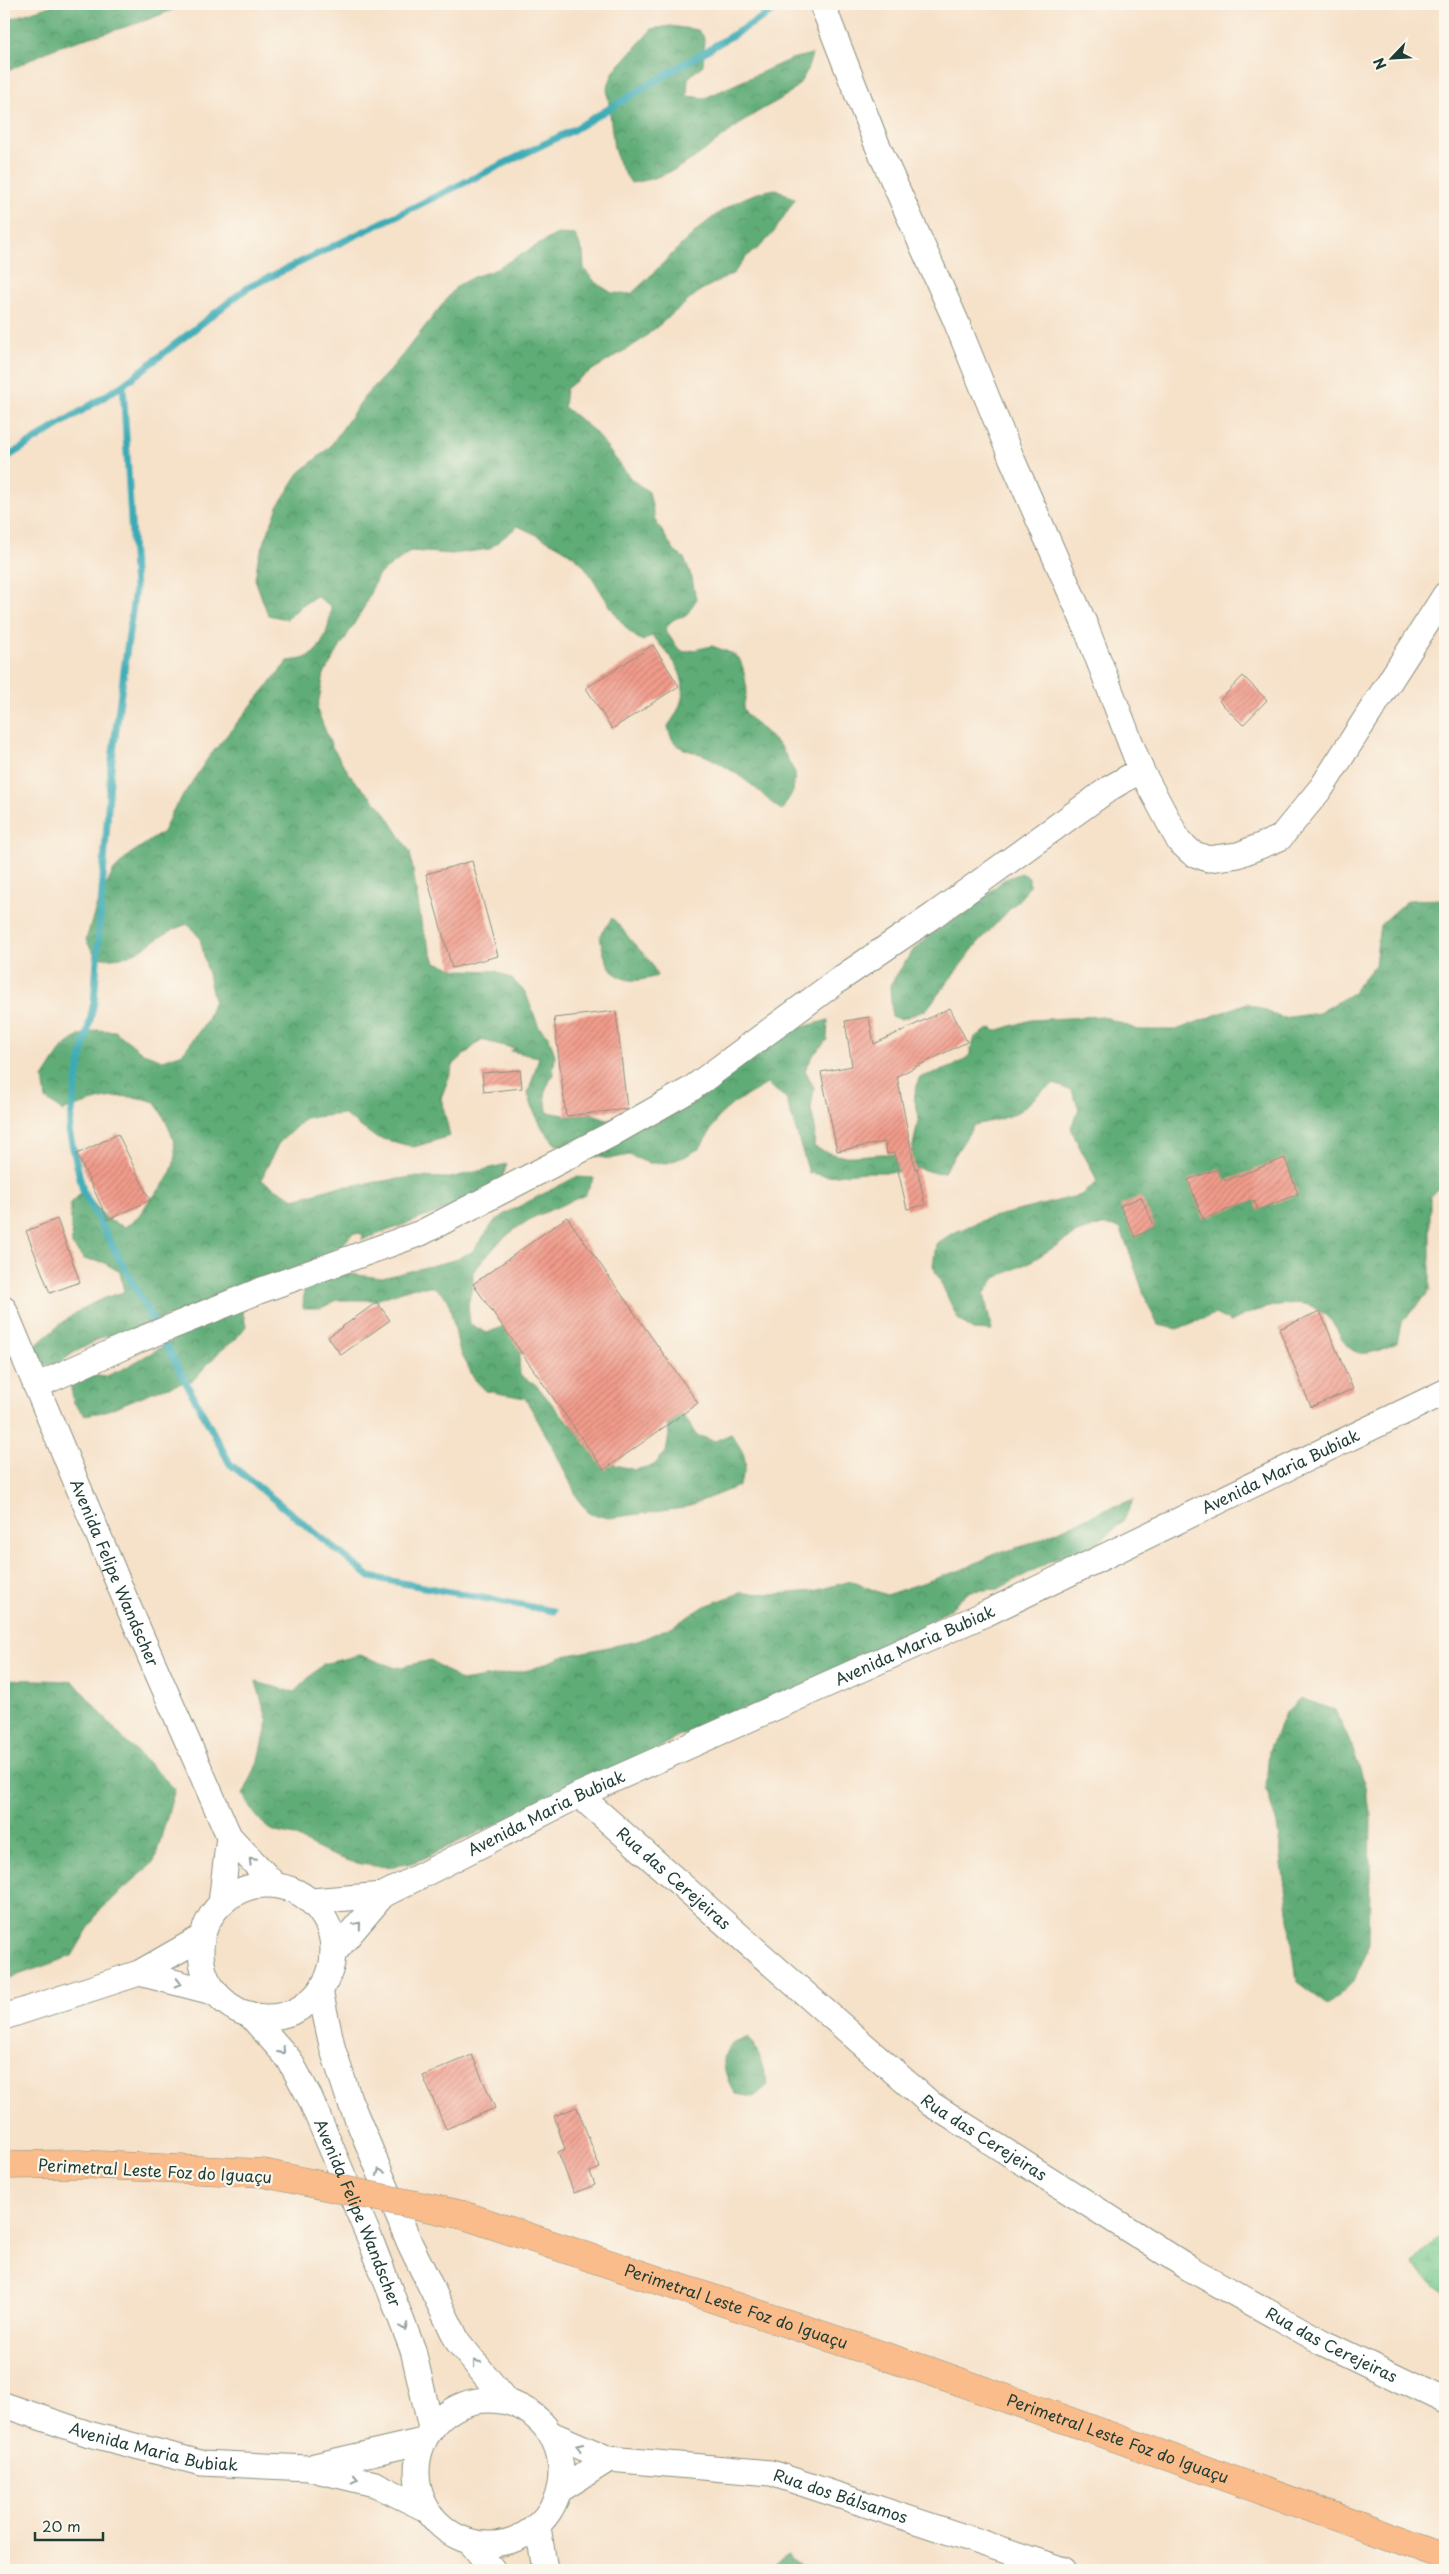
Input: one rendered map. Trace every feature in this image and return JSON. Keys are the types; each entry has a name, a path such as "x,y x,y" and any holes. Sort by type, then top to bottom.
{"highway":[{"name":"Perimetral Leste Foz do Iguaçu","path":"4,2165 78,2164 263,2173 463,2215 938,2374 1445,2556"}],"street":[{"path":"822,4 834,29 876,142 955,318 1012,460 1085,625 1141,770 1179,841 1192,853 1208,859 1238,855 1280,838 1322,787 1445,595"},
{"path":"36,1386 134,1342 259,1291 421,1233 610,1135 691,1088 837,981 934,915 1110,788 1141,770"},
{"name":"Avenida Felipe Wandscher","path":"4,1310 128,1606 229,1836 275,1885"},
{"name":"Avenida Maria Bubiak","path":"333,1954 383,1895 579,1794 987,1614 1445,1392"},
{"name":"Rua das Cerejeiras","path":"579,1794 931,2104 1124,2228 1214,2283 1324,2343 1445,2401"},
{"path":"221,1903 229,1836"},
{"path":"139,1973 216,1993 232,2006 249,2014 269,2017 288,2014 306,2005 320,1991 329,1974 333,1954 331,1934 324,1916 311,1901 294,1890 275,1885 256,1885 237,1891 221,1903 209,1919 202,1937 204,1966 216,1993"},
{"name":"Avenida Maria Bubiak","path":"311,1901 383,1895"},
{"path":"4,2017 139,1973 202,1937"},
{"path":"320,1991 333,2050 349,2099 410,2244 458,2342 506,2401"},
{"name":"Avenida Felipe Wandscher","path":"249,2014 289,2059 310,2098 370,2239 413,2350 427,2435"},
{"path":"478,2400 506,2401 532,2413 551,2434 561,2461 560,2490 552,2510 538,2527 518,2540 495,2545 471,2543 445,2531 426,2509 418,2487 416,2464 427,2435 451,2409 478,2400"},
{"name":"Avenida Maria Bubiak","path":"4,2405 89,2434 201,2463 308,2468 375,2484 426,2509"},
{"name":"Rua dos Bálsamos","path":"551,2434 609,2459 771,2473 1064,2570"},
{"name":"Avenida Maria Bubiak","path":"308,2468 427,2435"},
{"path":"560,2490 609,2459"},
{"path":"538,2527 546,2570"},
{"path":"471,2543 493,2570"}],"green space":[{"path":"56,4 184,4 155,17 56,48 4,73 4,21"},
{"path":"670,26 698,30 704,37 703,65 688,78 687,96 705,98 791,59 812,54 803,78 788,94 756,113 694,158 666,174 631,183 620,166 614,149 607,88 614,71 652,29"},
{"path":"776,189 795,199 774,232 761,246 746,257 734,273 701,290 640,341 581,377 566,389 564,407 594,431 632,480 649,492 655,520 675,552 684,558 692,578 696,600 686,616 674,620 665,630 677,647 684,652 712,646 739,658 747,689 743,708 748,716 781,747 795,773 793,791 782,810 732,771 707,756 685,749 674,742 668,726 680,706 683,687 678,668 672,659 651,636 643,641 627,628 590,574 578,560 553,543 518,526 489,549 452,554 411,551 378,575 364,607 324,674 317,710 332,747 353,779 382,808 410,852 422,927 435,962 458,970 496,971 512,979 525,992 539,1027 549,1037 555,1055 553,1074 545,1091 547,1112 571,1116 590,1113 607,1119 627,1120 573,1150 555,1144 543,1129 534,1112 528,1094 539,1057 510,1051 517,1049 481,1040 454,1064 441,1098 450,1136 414,1147 375,1137 343,1114 305,1118 278,1144 261,1180 294,1199 334,1188 412,1177 450,1178 507,1164 498,1190 362,1240 363,1234 353,1233 341,1246 309,1263 154,1321 125,1337 105,1336 73,1353 58,1364 39,1365 33,1352 35,1346 46,1336 86,1307 97,1301 124,1292 120,1272 103,1262 84,1259 72,1245 70,1204 83,1191 108,1220 125,1227 138,1217 170,1174 175,1152 174,1141 155,1102 142,1098 108,1098 62,1111 46,1099 43,1078 63,1047 80,1035 97,1030 115,1031 143,1053 163,1060 183,1053 206,1022 214,1001 200,938 188,924 164,935 135,953 111,958 96,957 86,940 97,904 114,870 130,854 163,832 172,812 208,758 288,661 303,659 313,653 322,642 328,628 331,606 316,596 287,619 268,615 255,579 258,559 279,504 299,473 329,448 365,396 392,368 457,286 473,277 492,271 557,234 575,235 583,252 584,269 596,283 612,293 631,294 697,230 715,216 734,203 755,194"},
{"path":"1021,873 1029,877 1029,886 1024,894 977,944 926,1010 902,1019 892,1017 890,985 913,950 930,935 980,901 1003,880"},
{"path":"1445,899 1445,1182 1430,1196 1430,1291 1401,1323 1397,1343 1374,1352 1360,1353 1351,1349 1344,1342 1330,1319 1322,1312 1308,1305 1296,1303 1266,1308 1231,1322 1215,1314 1177,1329 1158,1325 1120,1228 1102,1225 1077,1233 1030,1262 995,1278 984,1294 992,1331 973,1330 958,1319 933,1266 936,1244 951,1234 985,1219 1081,1195 1097,1182 1071,1127 1079,1109 1072,1091 1054,1084 1042,1091 1020,1110 1002,1118 974,1125 944,1172 935,1173 917,1168 899,1172 863,1172 828,1176 809,1173 786,1098 767,1084 734,1103 720,1115 700,1148 684,1157 667,1163 648,1163 629,1155 609,1159 591,1155 786,1032 828,1020 827,1040 814,1054 805,1070 814,1088 811,1109 815,1128 814,1147 841,1156 884,1154 911,1156 919,1116 914,1098 919,1078 954,1066 969,1056 975,1037 991,1028 995,1031 1031,1020 1102,1016 1138,1030 1176,1030 1247,1003 1282,1018 1319,1013 1351,994 1375,965 1380,925 1408,900"},
{"path":"612,918 653,966 657,976 632,980 616,974 610,967 602,948 600,935"},
{"path":"576,1177 594,1178 585,1195 532,1218 515,1229 499,1242 473,1272 473,1284 468,1305 470,1324 487,1333 522,1319 531,1341 519,1356 520,1375 537,1386 563,1417 616,1465 635,1470 654,1465 666,1452 669,1434 664,1406 685,1417 696,1435 715,1441 731,1434 745,1459 744,1471 739,1486 683,1508 609,1518 590,1514 579,1501 553,1447 525,1398 486,1391 474,1379 459,1348 448,1299 434,1287 414,1287 376,1300 337,1300 321,1308 303,1308 304,1290 321,1279 342,1273 382,1278 454,1260 472,1252 494,1222 510,1211"},
{"path":"242,1309 246,1326 235,1340 219,1352 193,1380 155,1391 103,1412 84,1415 74,1403 70,1384 86,1374 104,1377 123,1369 174,1340 189,1327"},
{"path":"1134,1499 1123,1521 1094,1547 1061,1556 998,1589 970,1591 951,1608 886,1650 859,1655 827,1675 715,1723 678,1736 648,1755 419,1860 401,1865 366,1865 332,1855 296,1837 276,1832 266,1826 249,1806 243,1795 259,1760 268,1722 256,1682 294,1692 323,1664 360,1655 396,1668 431,1660 461,1681 529,1670 564,1656 638,1641 673,1626 705,1606 740,1593 777,1594 814,1591 851,1581 886,1595 961,1570 995,1554 1030,1544 1097,1513"},
{"path":"4,1679 73,1681 125,1741 175,1789 154,1862 98,1912 72,1956 4,1980"},
{"path":"1300,1698 1335,1710 1351,1744 1363,1778 1371,1816 1369,1944 1354,1981 1328,2005 1297,1982 1277,1824 1266,1788 1269,1750 1285,1713"},
{"path":"748,2037 758,2052 768,2085 754,2097 735,2094 727,2077 724,2064 726,2052 730,2046"},
{"path":"1445,2231 1445,2294 1412,2265"},
{"path":"787,2555 800,2566 799,2570 760,2570 773,2567"}],"building":[{"path":"653,645 679,686 612,729 586,688"},
{"path":"1243,676 1267,700 1243,725 1219,701"},
{"path":"472,861 498,956 452,968 426,874"},
{"path":"950,1008 967,1042 897,1076 915,1169 917,1168 925,1205 907,1209 894,1153 887,1154 885,1142 837,1151 821,1072 852,1066 845,1021 869,1017 874,1044"},
{"path":"616,1011 627,1109 566,1116 554,1018"},
{"path":"520,1070 522,1088 484,1092 482,1073"},
{"path":"118,1134 150,1200 108,1220 77,1154"},
{"path":"1285,1158 1298,1194 1258,1210 1254,1200 1203,1219 1188,1180 1220,1168 1225,1181"},
{"path":"1141,1197 1155,1227 1135,1237 1120,1206"},
{"path":"567,1217 698,1403 604,1470 473,1284"},
{"path":"57,1219 80,1282 50,1293 26,1231"},
{"path":"377,1302 390,1320 341,1355 328,1337"},
{"path":"1320,1311 1353,1389 1311,1407 1279,1329"},
{"path":"472,2055 495,2108 446,2129 423,2076"},
{"path":"577,2107 600,2168 590,2172 595,2185 574,2193 558,2152 565,2149 554,2116"}],"waterway":[{"path":"4,459 123,385 247,288 573,130 785,4"},
{"path":"123,385 135,589 111,767 94,1002 78,1074 69,1131 83,1191 230,1464 370,1577 553,1611"}]}
